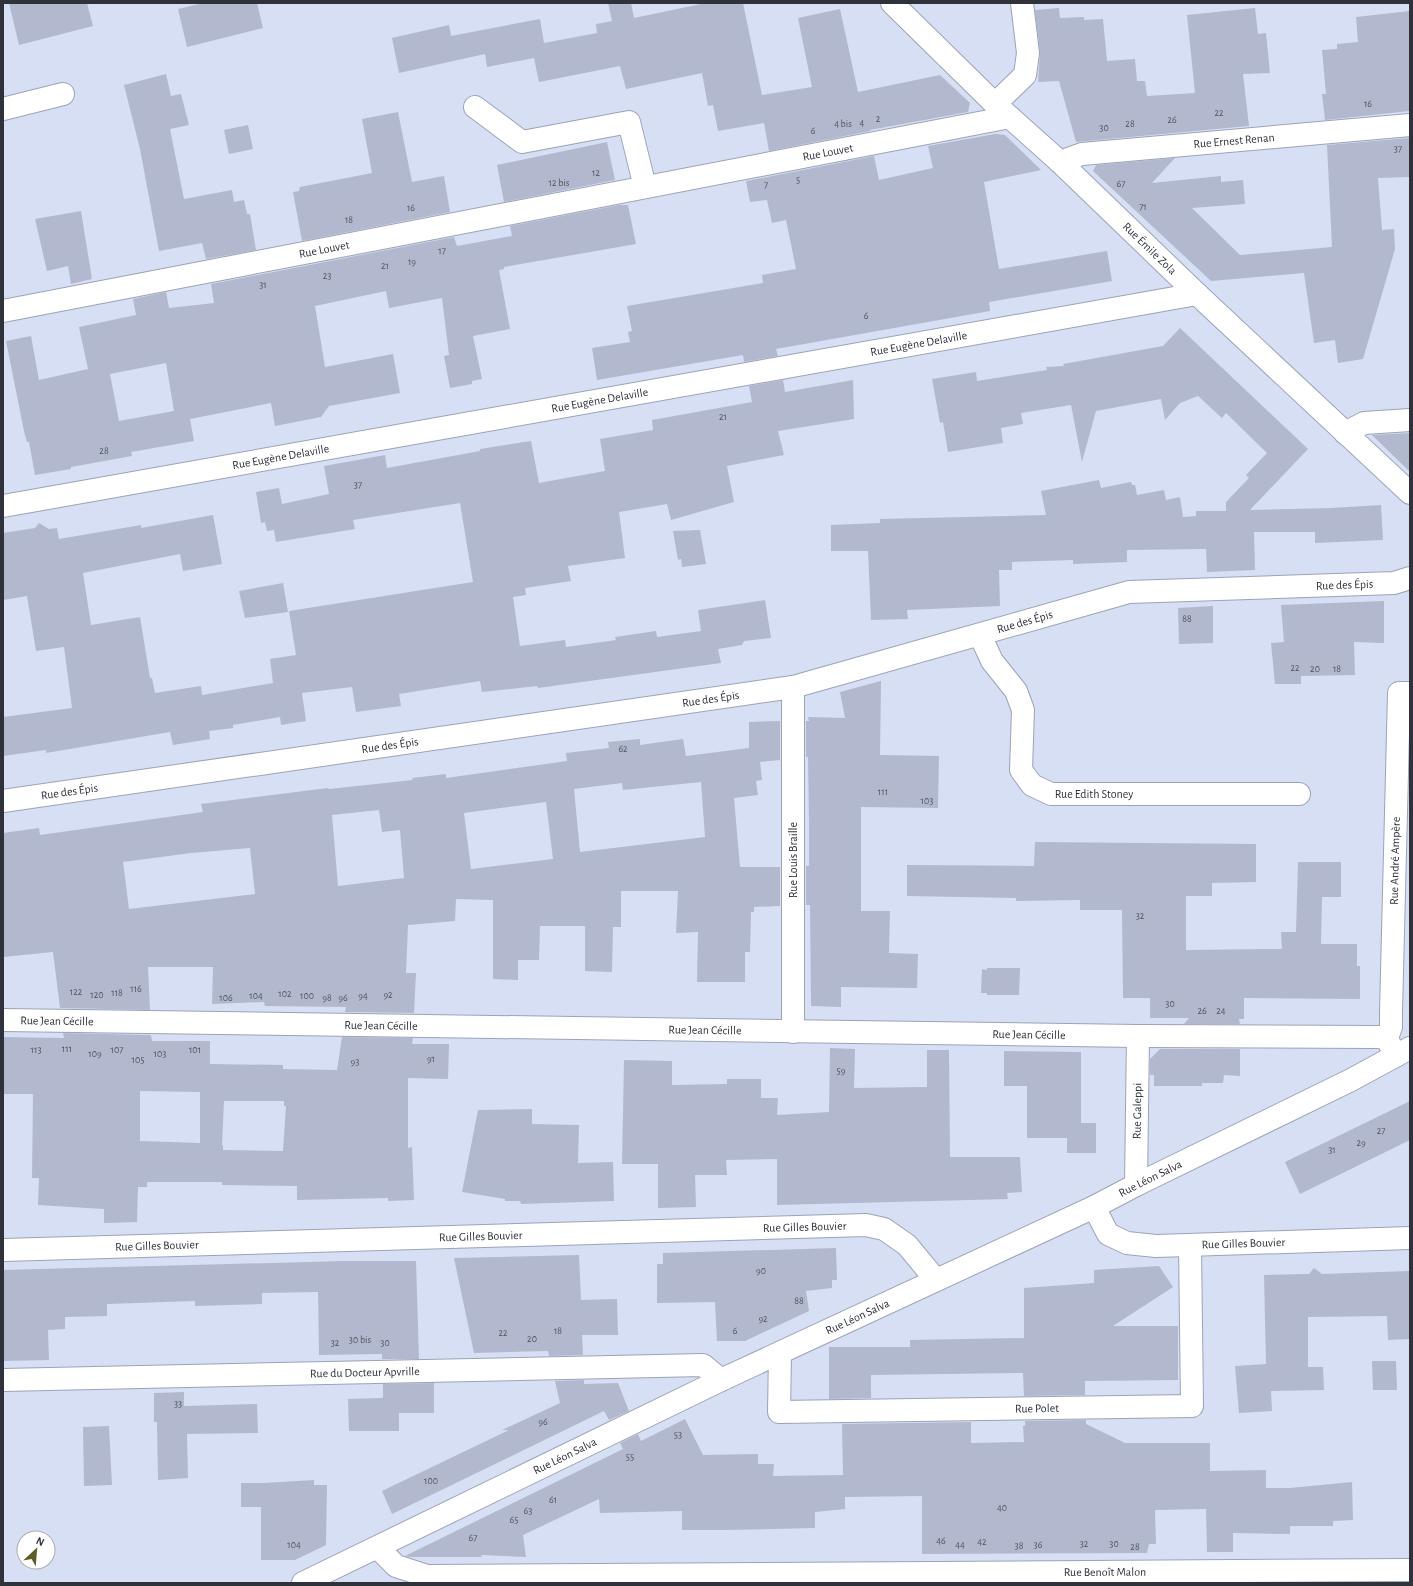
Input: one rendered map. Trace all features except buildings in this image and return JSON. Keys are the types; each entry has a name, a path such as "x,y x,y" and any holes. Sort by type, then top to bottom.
{"street":[{"name":"Rue Émile Zola","path":"892,3 1003,110 1060,162 1196,294 1410,493"},
{"path":"1003,110 1025,75 1028,54 1022,3"},
{"path":"3,109 63,94"},
{"path":"475,107 522,142 629,122 646,187"},
{"name":"Rue Louvet","path":"3,311 646,187 1003,110"},
{"name":"Rue Ernest Renan","path":"1060,162 1082,154 1410,125"},
{"name":"Rue Eugène Delaville","path":"3,506 1196,294"},
{"path":"1345,433 1364,423 1410,420"},
{"name":"Rue des Épis","path":"3,801 793,687 1129,592 1394,583 1410,578"},
{"name":"Rue Edith Stoney","path":"980,635 992,661 1016,691 1023,710 1021,770 1032,785 1038,788 1051,794 1299,794"},
{"name":"Rue Louis Braille","path":"793,687 793,1032"},
{"name":"Rue André Ampère","path":"1397,1047 1390,1027 1399,693 1410,693"},
{"name":"Rue Jean Cécille","path":"3,1020 1138,1036 1397,1047"},
{"name":"Rue Galeppi","path":"1136,1185 1138,1036"},
{"name":"Rue Léon Salva","path":"303,1583 378,1548 722,1380 1094,1207 1351,1080 1397,1047"},
{"name":"Rue Gilles Bouvier","path":"1094,1207 1108,1234 1127,1243 1156,1246 1410,1238"},
{"name":"Rue Gilles Bouvier","path":"3,1250 866,1225 884,1229 907,1245 936,1280"},
{"name":"Rue Polet","path":"780,1354 779,1412 1192,1406 1190,1245"},
{"name":"Rue du Docteur Apvrille","path":"3,1380 703,1365 722,1380"},
{"name":"Rue Benoît Malon","path":"378,1548 396,1566 427,1576 499,1579 1410,1570"}]}
